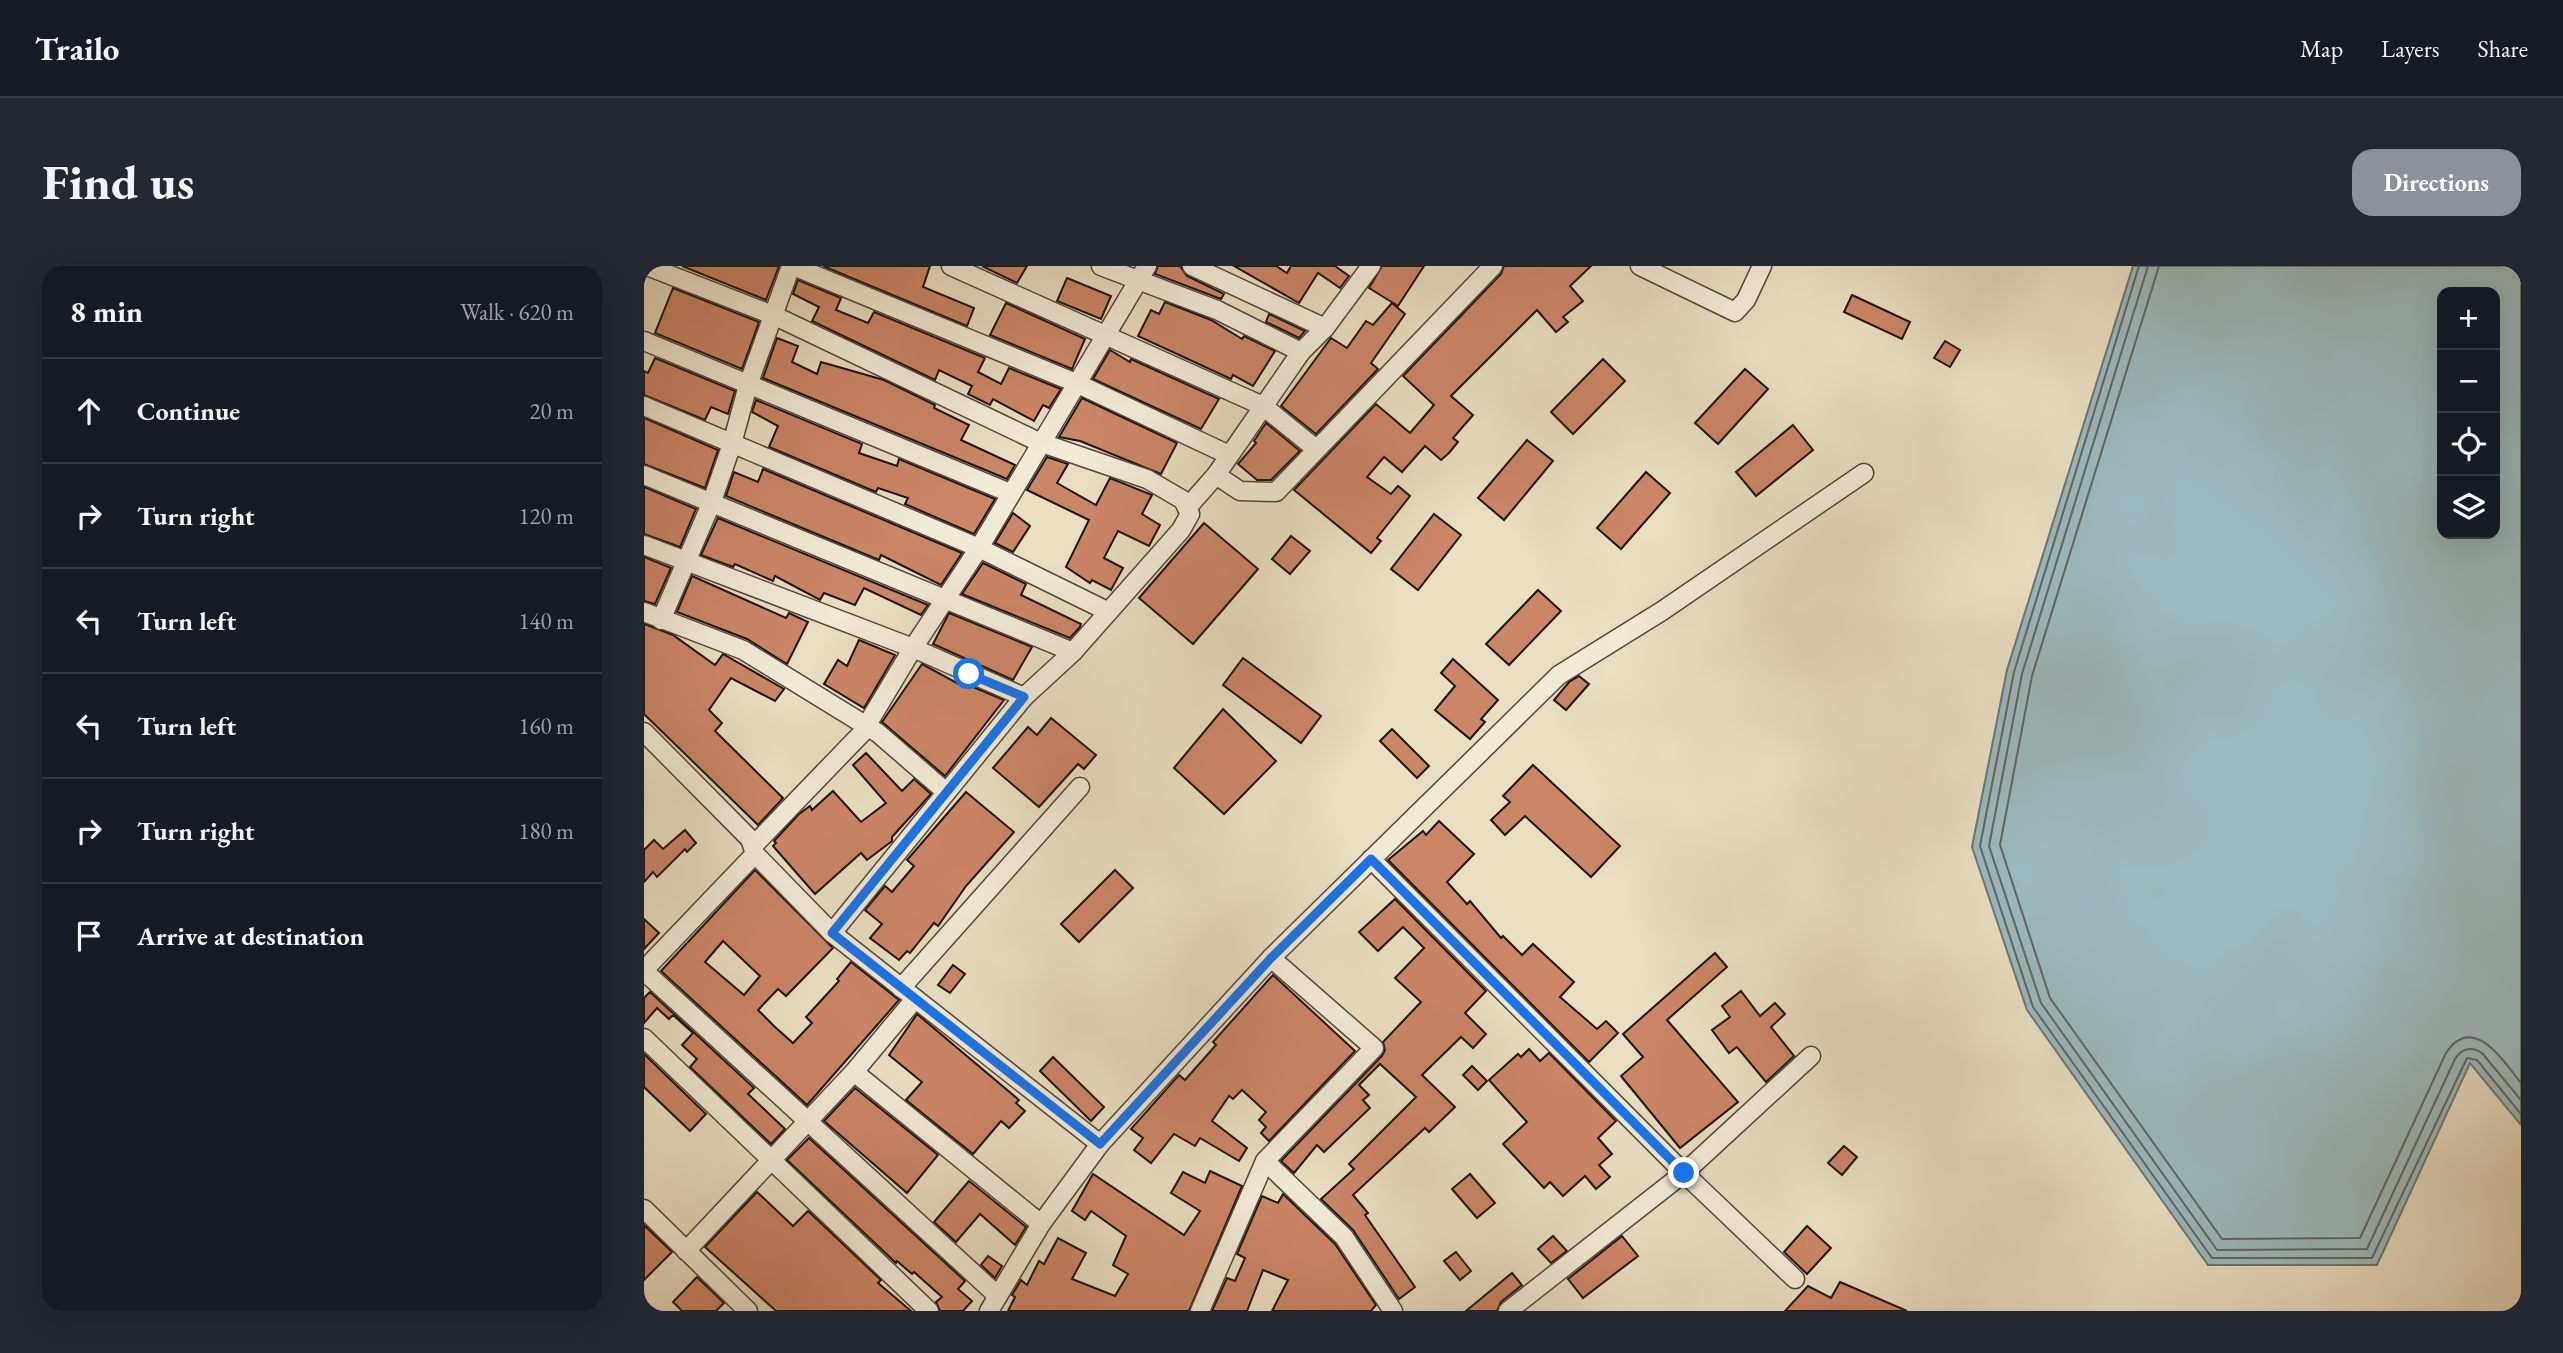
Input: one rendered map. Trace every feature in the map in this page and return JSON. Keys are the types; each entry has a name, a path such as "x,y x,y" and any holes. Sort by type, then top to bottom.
{"street":[{"path":"647,266 775,316 1040,441 1147,479 1182,500 1187,508 1189,518 1181,530 1073,652 1024,697 832,933"},
{"path":"661,620 711,504 748,385 792,266 1076,383 1229,455"},
{"path":"951,266 1263,406 1316,449"},
{"path":"1101,266 1142,274 1301,352"},
{"path":"1192,266 1325,328"},
{"path":"1187,508 1248,432 1301,352 1325,328 1371,266"},
{"path":"1216,475 1240,491 1276,492 1493,266"},
{"path":"1640,266 1735,312 1746,300 1762,266"},
{"path":"1142,274 1040,441 979,548 913,648 866,727 644,970 809,1120 994,1307 1041,1224 1100,1144 1271,958 1559,675 1662,611 1864,473"},
{"path":"644,341 1010,493"},
{"path":"644,405 979,548 1107,611"},
{"path":"644,475 948,598 1073,652"},
{"path":"644,545 913,648 1024,697"},
{"path":"644,612 743,650 878,733 946,792"},
{"path":"644,732 750,839 754,850 832,933 1100,1144"},
{"path":"686,1251 854,1072 908,993 1080,787"},
{"path":"1371,859 1684,1173 1796,1279"},
{"path":"1200,1311 1265,1161 1374,1048 1271,958"},
{"path":"644,1038 929,1311"},
{"path":"1508,1311 1684,1173 1811,1056"},
{"path":"854,1072 1041,1224"},
{"path":"1265,1161 1344,1237 1393,1311"},
{"path":"644,1209 748,1311"}],"water":[{"path":"2133,266 2521,266 2521,1125 2470,1063 2377,1265 2208,1265 2027,1010 1972,847 2007,670"}],"building":[{"path":"682,266 779,266 766,300"},
{"path":"823,266 930,266 923,287 974,308 967,326"},
{"path":"982,266 1027,266 1017,283"},
{"path":"1158,266 1180,266 1187,276 1224,294 1221,299 1155,274"},
{"path":"1234,266 1276,266 1287,273 1291,266 1335,266 1349,276 1340,288 1318,273 1299,303"},
{"path":"1382,266 1424,266 1398,306 1369,288"},
{"path":"1504,266 1591,266 1570,286 1583,301 1563,317 1568,322 1556,332 1537,310 1451,396 1473,415 1453,438 1458,442 1449,453 1441,460 1425,446 1402,472 1384,457 1367,477 1391,494 1398,486 1410,496 1377,538 1381,541 1371,553 1294,490 1376,404 1410,433 1434,405 1403,376 1501,274"},
{"path":"1067,278 1111,296 1101,319 1057,301"},
{"path":"798,280 841,298 836,310 868,323 874,312 985,358 978,372 1001,384 1009,368 1061,389 1049,408 1043,405 1034,421 993,399 990,405 968,394 972,386 939,370 935,380 812,321 819,307 793,294"},
{"path":"673,288 759,322 742,369 655,333"},
{"path":"1852,295 1910,322 1902,339 1844,312"},
{"path":"1165,302 1211,320 1242,339 1244,336 1275,351 1253,386 1233,375 1231,379 1138,336 1151,310 1159,314"},
{"path":"1006,303 1085,339 1072,369 990,335"},
{"path":"1392,303 1405,314 1371,363 1378,369 1316,434 1281,406 1331,338 1347,348 1366,321 1373,325"},
{"path":"1269,314 1305,331 1299,338 1266,322"},
{"path":"777,338 798,346 792,362 817,374 821,362 884,380 969,425 961,440 1015,465 1007,479 763,378"},
{"path":"1945,341 1960,350 1950,367 1934,358"},
{"path":"1110,350 1130,362 1131,359 1219,399 1201,429 1093,379"},
{"path":"655,358 735,391 728,414 711,407 705,420 644,395 644,371 648,373"},
{"path":"1603,359 1625,381 1573,434 1551,412"},
{"path":"1745,369 1768,389 1718,444 1695,423"},
{"path":"1082,398 1177,443 1161,474 1080,441 1059,437"},
{"path":"756,400 862,444 859,453 897,466 899,459 995,499 974,534 905,504 908,498 878,488 876,492 769,447 778,426 752,412"},
{"path":"644,418 718,450 705,488 644,464"},
{"path":"1266,423 1300,451 1271,480 1257,480 1238,464 1256,443 1254,441"},
{"path":"1793,425 1813,450 1756,496 1736,472"},
{"path":"1527,440 1553,461 1504,520 1478,498"},
{"path":"1047,457 1068,464 1057,483 1096,505 1110,478 1152,495 1142,514 1160,525 1149,546 1118,531 1104,558 1123,568 1111,590 1092,580 1090,583 1066,567 1089,520 1027,490"},
{"path":"763,469 962,553 941,585 881,555 879,560 726,496 734,472 758,482"},
{"path":"1646,472 1670,493 1621,549 1597,528"},
{"path":"644,487 696,509 680,547 644,534"},
{"path":"1013,513 1030,526 1013,552 995,543"},
{"path":"1434,514 1461,535 1418,590 1391,569"},
{"path":"718,518 928,605 921,615 864,588 855,605 824,593 820,600 775,576 773,581 735,564 733,567 701,555"},
{"path":"1204,523 1258,569 1193,644 1139,598"},
{"path":"1291,536 1310,551 1290,574 1272,559"},
{"path":"644,557 671,568 655,604 644,601"},
{"path":"983,563 1026,584 1021,595 1081,624 1080,627 1070,638 962,594"},
{"path":"692,576 786,618 789,613 808,622 787,664 747,639 677,612"},
{"path":"1538,590 1561,611 1509,665 1486,644"},
{"path":"949,613 1032,647 1013,680 933,644"},
{"path":"644,624 673,635 715,665 723,654 784,689 775,701 731,678 709,710 722,723 715,731 783,798 758,825 644,714"},
{"path":"859,640 895,655 864,708 824,684 838,660 847,666"},
{"path":"1243,658 1321,716 1301,743 1223,685"},
{"path":"1453,659 1498,700 1481,719 1485,722 1470,739 1435,710 1455,686 1441,673"},
{"path":"922,664 964,687 966,684 1004,700 945,776 882,722"},
{"path":"1579,676 1589,684 1566,710 1554,700 1569,682"},
{"path":"1223,709 1276,761 1224,814 1174,768"},
{"path":"1051,718 1096,755 1084,769 1078,764 1039,807 993,768 1028,727 1037,735"},
{"path":"1392,729 1429,766 1417,778 1380,741"},
{"path":"866,753 902,791 914,779 931,794 892,837 892,841 867,860 861,853 815,894 773,846 776,843 774,841 799,814 810,806 812,810 833,791 861,822 886,803 853,765"},
{"path":"1533,765 1620,846 1591,877 1525,816 1505,835 1491,820 1510,802 1503,796"},
{"path":"966,792 1014,832 966,886 938,926 934,923 910,953 907,951 899,960 870,938 882,924 865,910 885,886 892,892 914,866 907,860"},
{"path":"1439,821 1474,854 1447,882 1467,904 1470,901 1501,938 1503,936 1522,955 1533,944 1574,982 1560,997 1597,1029 1606,1021 1618,1033 1589,1062 1388,860 1423,831 1426,835"},
{"path":"685,830 696,843 687,852 685,849 657,877 653,872 644,882 644,850 654,840 663,849"},
{"path":"755,870 833,948 786,996 778,989 758,1010 775,1027 793,1043 812,1023 806,1017 839,981 837,979 851,962 899,1000 807,1105 661,971","holes":["723,941 760,976 744,995 705,962"]},
{"path":"1115,870 1133,888 1079,942 1061,924"},
{"path":"1395,899 1486,991 1465,1013 1486,1034 1473,1048 1461,1037 1422,1075 1455,1107 1429,1132 1425,1128 1353,1195 1368,1213 1365,1215 1415,1287 1399,1299 1353,1230 1321,1199 1354,1169 1349,1164 1416,1097 1380,1064 1359,1085 1369,1095 1363,1100 1370,1108 1324,1152 1317,1145 1294,1173 1281,1161 1382,1056 1385,1050 1383,1042 1421,1002 1395,978 1424,948 1403,927 1378,951 1359,932"},
{"path":"644,919 659,933 644,949"},
{"path":"1715,953 1727,967 1667,1020 1738,1102 1680,1148 1621,1076 1643,1057 1623,1034"},
{"path":"953,965 965,974 950,993 938,985"},
{"path":"1273,975 1355,1051 1269,1141 1261,1133 1266,1127 1259,1120 1266,1112 1242,1090 1233,1099 1229,1096 1212,1121 1247,1148 1239,1161 1200,1138 1195,1146 1174,1134 1151,1163 1134,1150 1143,1138 1131,1129 1179,1075 1185,1080 1216,1045 1213,1042"},
{"path":"1741,991 1760,1016 1775,1003 1785,1014 1771,1027 1794,1056 1766,1082 1737,1047 1729,1053 1712,1030 1730,1017 1722,1006"},
{"path":"650,992 754,1088 748,1094 785,1129 771,1144 690,1067 697,1059 682,1045 693,1033 673,1015 669,1019 657,1008 644,1023 644,998"},
{"path":"917,1014 1019,1100 1016,1103 1025,1111 1009,1128 1001,1121 973,1154 906,1100 922,1082 889,1055"},
{"path":"1529,1049 1540,1061 1549,1053 1616,1121 1598,1138 1612,1154 1599,1165 1610,1177 1596,1189 1585,1176 1563,1196 1550,1182 1544,1188 1503,1144 1527,1122 1489,1080 1518,1054 1521,1057"},
{"path":"644,1054 706,1114 690,1131 644,1087"},
{"path":"1053,1057 1104,1107 1091,1121 1040,1071"},
{"path":"1472,1066 1487,1081 1478,1090 1463,1075"},
{"path":"855,1088 938,1155 907,1193 824,1121"},
{"path":"809,1138 965,1281 958,1289 972,1301 963,1311 940,1311 936,1302 942,1297 914,1272 912,1274 897,1261 896,1263 787,1160"},
{"path":"1844,1146 1857,1157 1842,1175 1828,1163"},
{"path":"1210,1171 1242,1186 1189,1311 1008,1311 1015,1297 1012,1295 1021,1280 1027,1285 1039,1261 1044,1264 1058,1238 1086,1253 1072,1279 1115,1296 1128,1274 1113,1265 1126,1236 1091,1211 1085,1220 1072,1211 1093,1174 1184,1235 1200,1211 1171,1193 1183,1172 1205,1183"},
{"path":"1470,1174 1495,1203 1477,1218 1452,1189"},
{"path":"969,1181 1026,1227 1015,1245 980,1214 956,1242 934,1222"},
{"path":"757,1192 793,1226 808,1211 881,1280 878,1283 911,1311 776,1311 705,1247"},
{"path":"1283,1194 1335,1244 1376,1305 1371,1311 1272,1311 1288,1280 1263,1270 1247,1311 1212,1311 1227,1278 1235,1281 1245,1258 1237,1254 1262,1196 1278,1203"},
{"path":"644,1225 672,1252 644,1280"},
{"path":"1807,1226 1831,1248 1807,1274 1784,1252"},
{"path":"1553,1236 1567,1251 1551,1263 1538,1249"},
{"path":"1622,1236 1638,1256 1583,1298 1568,1279"},
{"path":"1456,1252 1471,1271 1460,1280 1444,1261"},
{"path":"988,1256 1002,1266 995,1278 981,1265"},
{"path":"1512,1273 1522,1285 1501,1302 1497,1311 1466,1311"},
{"path":"697,1277 724,1303 716,1311 682,1311 673,1302"},
{"path":"1840,1282 1907,1311 1785,1311 1808,1286 1831,1298"}],"route":[{"path":"969,674 1024,697 832,933 1100,1144 1271,958 1371,859 1684,1173"}]}
